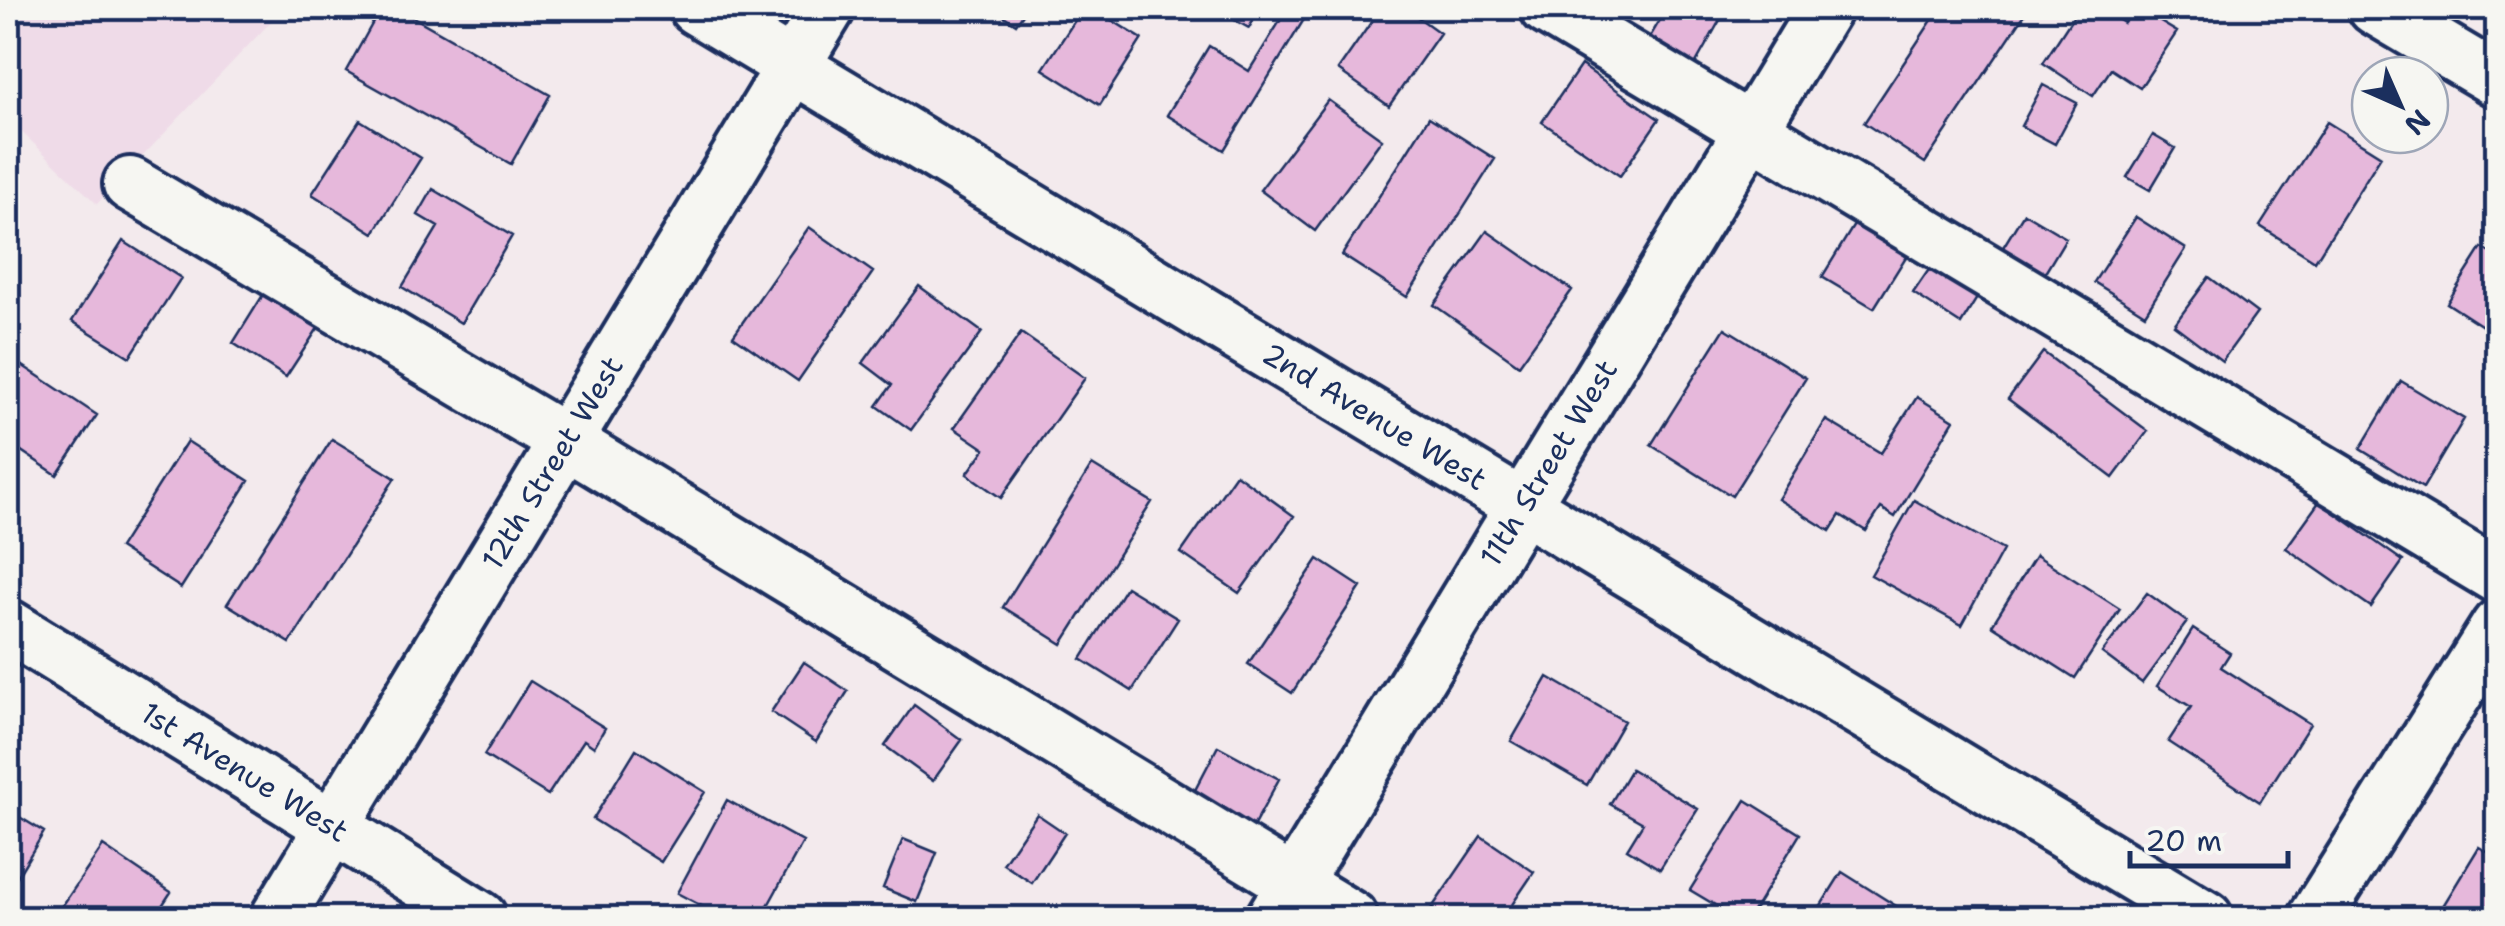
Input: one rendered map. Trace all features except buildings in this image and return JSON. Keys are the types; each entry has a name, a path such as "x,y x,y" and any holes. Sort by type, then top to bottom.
{"street":[{"name":"2nd Avenue West","path":"696,8 2206,918"},
{"name":"12th Street West","path":"277,918 828,8"},
{"path":"1547,8 2498,577"},
{"name":"11th Street West","path":"1283,901 1825,8"},
{"path":"2376,8 2498,81"},
{"path":"130,184 565,441 1283,901 1351,918"},
{"name":"1st Avenue West","path":"8,626 332,830 480,918"},
{"path":"2316,918 2498,626"}],"shaded area":[{"path":"8,8 284,8 97,204 8,119"}]}
